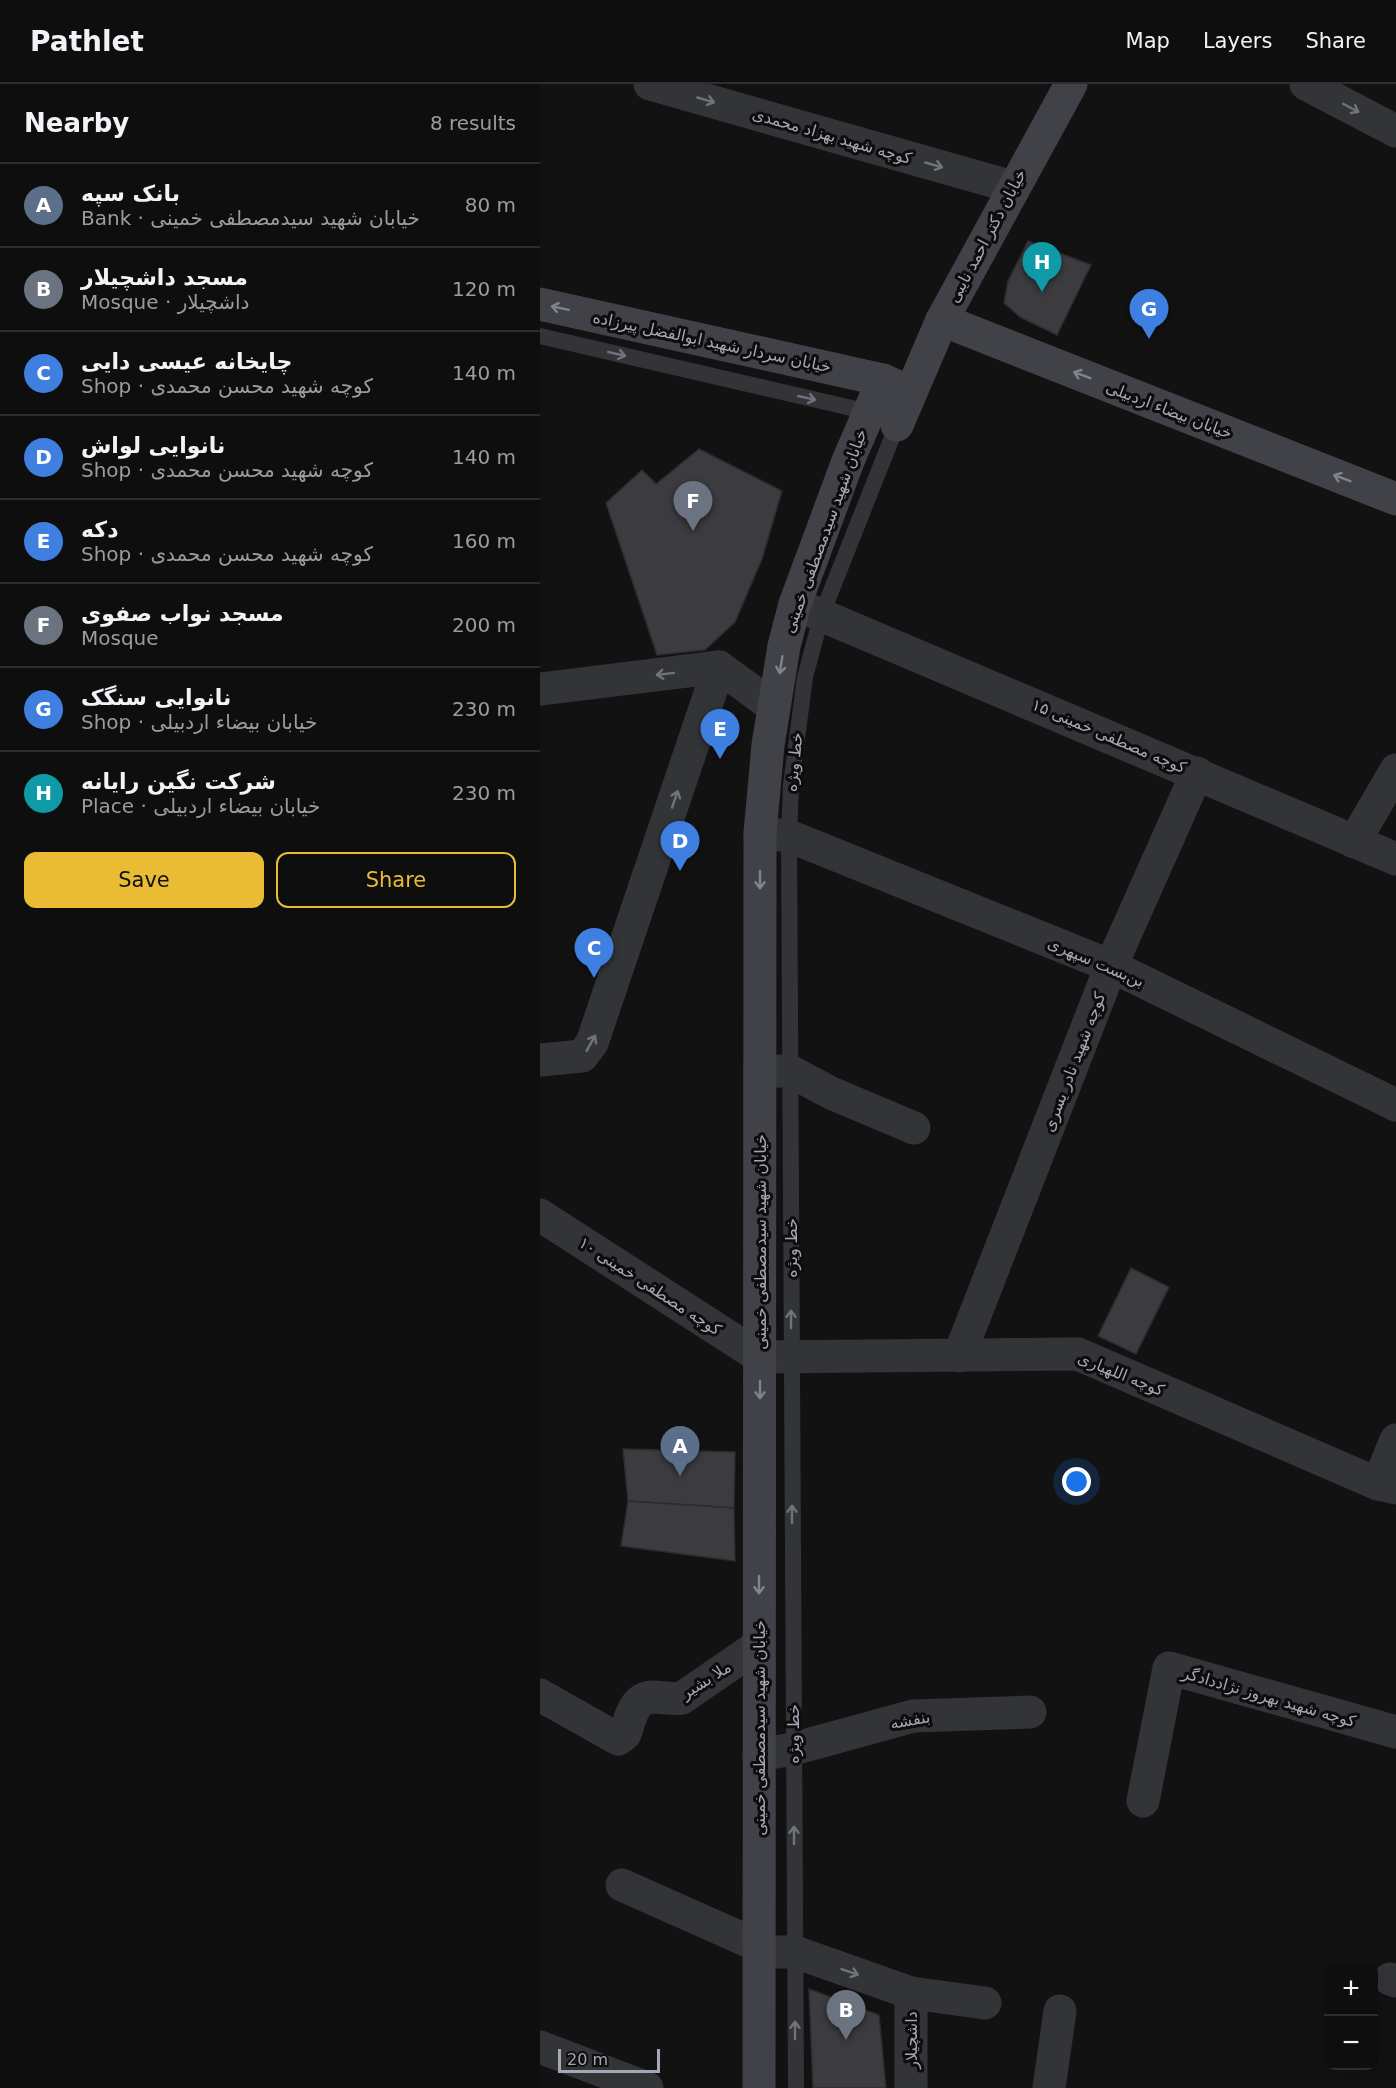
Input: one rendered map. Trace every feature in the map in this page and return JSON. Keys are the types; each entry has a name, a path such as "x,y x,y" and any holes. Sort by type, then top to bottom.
{"main road":[{"name":"خیابان دکتر احمد نایبی","path":"883,419 897,386 942,320 1071,84"},
{"name":"خیابان سردار شهید ابوالفضل پیرزاده","path":"540,304 897,386"},
{"name":"خیابان بیضاء اردبیلی","path":"942,320 1396,499"},
{"name":"خیابان شهید سیدمصطفی خمینی","path":"759,2088 760,1357 775,1071 775,834 768,746 784,646 808,609 848,461 883,419"}],"street":[{"name":"کوچه شهید بهزاد محمدی","path":"650,84 1013,188"},
{"path":"1306,84 1396,131"},
{"name":"کوچه مصطفی خمینی ۱۵","path":"808,609 1396,859"},
{"path":"540,689 719,667 774,707"},
{"path":"540,1060 582,1056 592,1043 719,667"},
{"path":"1354,842 1396,770"},
{"name":"کوچه شهید نادر یسری","path":"959,1356 1111,966 1197,773"},
{"name":"بن‌بست سپهری","path":"775,834 1111,966 1396,1105"},
{"path":"775,1071 914,1128"},
{"name":"کوچه مصطفی خمینی ۱۰","path":"540,1215 760,1357"},
{"name":"کوچه اللهیاری","path":"760,1357 1078,1354 1387,1486"},
{"path":"1387,1486 1396,1440"},
{"name":"ملا بشیر","path":"540,1695 618,1738 622,1738 636,1706 643,1699 682,1698 759,1645"},
{"name":"کوچه شهید بهروز نژاددادگر","path":"1143,1801 1169,1668 1396,1732"},
{"name":"بنفشه","path":"759,1755 794,1749 913,1716 1030,1713"},
{"path":"622,1885 759,1949 795,1952 911,1993 985,2003"},
{"name":"داشچیلار","path":"911,1993 911,2088"},
{"path":"1049,2088 1060,2011"},
{"path":"540,2047 647,2088"}],"lane":[{"path":"540,336 883,419"},
{"name":"خط ویژه","path":"775,834 791,785 804,685 808,609"},
{"name":"خط ویژه","path":"775,1071 792,1358 796,2088"}],"building":[{"path":"1028,241 1091,265 1057,335 1020,317 1004,303 1008,281"},
{"path":"699,449 782,491 762,559 735,622 705,650 657,655 606,503 642,470 656,484"},
{"path":"1131,1268 1169,1287 1136,1354 1098,1336"},
{"path":"623,1449 735,1452 734,1508 628,1501"},
{"path":"628,1501 734,1508 735,1561 621,1546"},
{"path":"809,1989 879,2015 886,2088 813,2088"}],"place":[{"name":"شرکت نگین رایانه","path":"1042,292"},
{"name":"نانوایی سنگک","path":"1149,339"},
{"name":"مسجد نواب صفوی","path":"693,531"},
{"name":"دکه","path":"720,759"},
{"name":"نانوایی لواش","path":"680,871"},
{"name":"چایخانه عیسی دایی","path":"594,978"},
{"name":"بانک سپه","path":"680,1476"},
{"name":"مسجد داشچیلار","path":"846,2040"}]}
